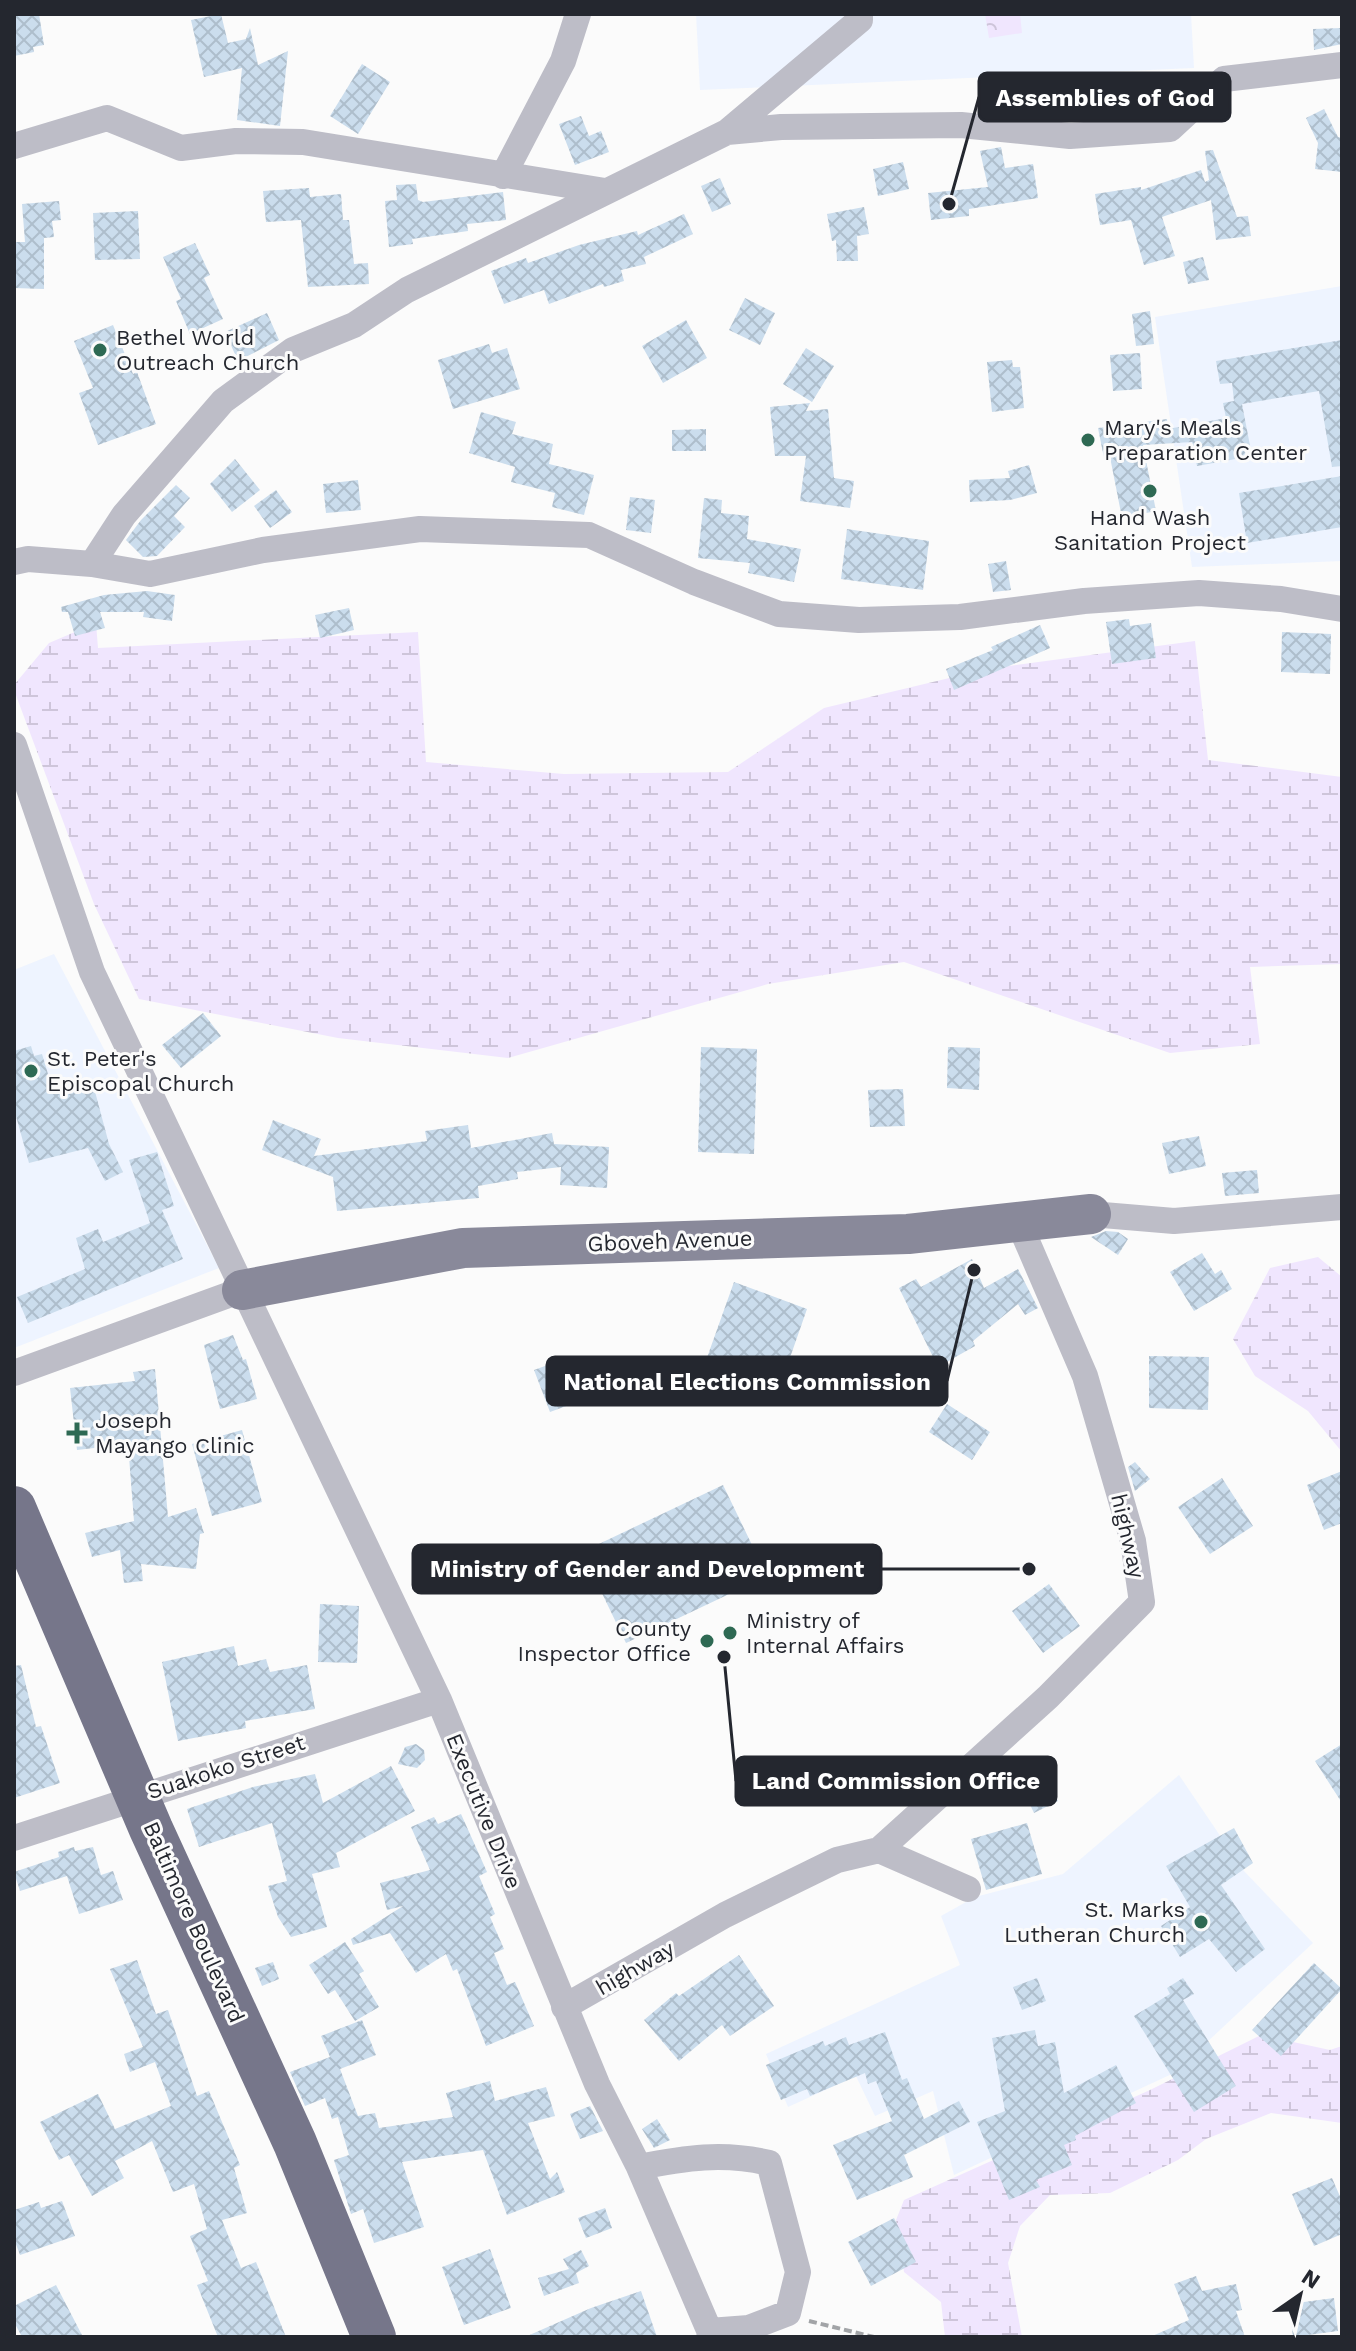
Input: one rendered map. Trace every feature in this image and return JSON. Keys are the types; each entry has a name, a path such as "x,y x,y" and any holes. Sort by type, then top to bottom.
{"highway":[{"name":"Baltimore Boulevard","path":"14,1508 137,1795 295,2143 374,2337"}],"main road":[{"name":"Gboveh Avenue","path":"242,1290 463,1248 908,1234 1091,1214"}],"street":[{"path":"503,176 563,61 578,14"},
{"path":"92,564 124,515 223,401 293,350 354,325 407,290 727,132 860,20 860,14"},
{"path":"727,132 781,127 961,125 1070,136 1170,129 1224,79 1342,65"},
{"path":"14,146 107,118 181,148 236,141 303,142 605,191"},
{"path":"14,562 28,559 92,564 150,574 263,550 420,529 589,535 694,582 779,614 859,620 960,617 1084,601 1199,593 1281,599 1342,609"},
{"name":"Executive Drive","path":"14,745 92,972 439,1700 564,2007 597,2084 639,2167 710,2334"},
{"name":"Gboveh Avenue","path":"1091,1214 1174,1221 1342,1207"},
{"name":"highway","path":"564,2007 725,1915 837,1860 879,1850 1048,1697 1142,1602 1133,1541 1085,1376 1019,1223"},
{"name":"Gboveh Avenue","path":"14,1373 242,1290"},
{"name":"Suakoko Street","path":"14,1838 137,1795 439,1700"},
{"path":"879,1850 968,1889"},
{"path":"639,2167 696,2155 741,2156 769,2163 798,2272 788,2313 749,2328 710,2334"}],"path":[{"path":"788,2313 874,2337"}],"shaded area":[{"path":"696,14 1191,14 1194,68 700,90"},
{"path":"1342,286 1342,561 1192,567 1155,317"},
{"path":"54,954 219,1268 14,1348 14,970"},
{"path":"1179,1775 1244,1871 1313,1943 1174,2073 954,2175 933,2091 875,2116 856,2076 788,2107 766,2054 960,1965 941,1916 975,1897 1063,1874"}],"green space":[{"path":"985,14 1020,14 1022,33 989,38"},
{"path":"96,623 98,648 418,632 426,762 564,774 728,772 824,708 987,669 1195,641 1208,760 1342,777 1342,964 1250,967 1260,1044 1170,1053 904,962 768,984 508,1058 338,1038 139,999 94,904 14,690 14,685 49,643"},
{"path":"1318,1257 1342,1277 1342,1452 1308,1411 1255,1376 1233,1339 1270,1268"},
{"path":"1261,2035 1330,2050 1342,2046 1342,2123 1271,2113 1206,2139 1178,2160 1110,2193 1050,2195 1020,2226 1008,2263 1022,2337 945,2337 941,2302 904,2272 896,2220 904,2200 1150,2090"}],"building":[{"path":"14,14 39,14 44,45 33,47 34,52 14,56"},
{"path":"221,14 228,43 246,39 250,28 258,65 288,51 280,126 237,120 242,68 204,77 191,20"},
{"path":"1342,28 1342,44 1314,50 1313,29"},
{"path":"362,64 390,82 358,134 330,116"},
{"path":"1324,109 1338,137 1342,138 1342,172 1315,169 1318,143 1306,118"},
{"path":"581,116 589,136 601,131 609,152 575,165 559,124"},
{"path":"1001,147 1005,168 1033,164 1038,198 969,209 969,216 931,220 928,193 988,187 980,151"},
{"path":"1213,150 1237,217 1248,216 1251,236 1216,240 1211,200 1162,217 1175,256 1144,265 1131,220 1100,225 1095,194 1141,187 1141,190 1201,170 1205,182 1209,180 1205,151"},
{"path":"903,162 909,189 878,196 873,169"},
{"path":"720,178 731,204 712,212 701,186"},
{"path":"416,184 418,200 423,202 503,192 506,220 467,224 468,231 412,239 413,244 389,247 385,201 397,200 396,185"},
{"path":"309,188 310,197 341,194 343,220 349,220 354,264 368,263 369,284 308,287 301,220 266,222 263,191"},
{"path":"59,201 61,220 52,221 54,237 44,238 44,289 14,288 14,242 25,242 22,204"},
{"path":"864,207 869,234 857,236 858,261 837,261 836,240 832,241 827,214"},
{"path":"138,211 140,259 95,260 93,213"},
{"path":"684,214 693,234 644,257 646,264 621,270 624,281 604,287 603,284 549,304 544,290 504,304 491,271 526,258 528,263 579,245 637,231 638,235"},
{"path":"195,243 210,275 204,278 223,319 190,334 176,301 181,299 163,257"},
{"path":"1203,257 1209,280 1188,284 1183,262"},
{"path":"745,298 775,313 760,345 729,330"},
{"path":"1150,311 1154,344 1136,346 1132,314"},
{"path":"267,313 279,340 238,361 225,332"},
{"path":"686,320 707,358 663,383 642,346"},
{"path":"113,325 133,374 137,372 156,424 98,445 79,393 93,388 74,341"},
{"path":"1342,340 1342,466 1332,467 1319,391 1242,404 1252,456 1197,466 1192,442 1143,445 1156,511 1122,518 1110,457 1104,458 1098,428 1167,419 1168,429 1226,418 1223,403 1234,401 1232,383 1220,384 1216,361"},
{"path":"489,344 492,353 507,348 520,389 453,409 438,360"},
{"path":"806,348 834,366 812,402 783,384"},
{"path":"1140,353 1142,389 1113,391 1110,355"},
{"path":"1012,360 1013,367 1020,367 1024,408 992,412 987,362"},
{"path":"810,403 806,411 828,409 834,478 854,481 850,508 800,501 806,456 775,456 770,407"},
{"path":"481,412 516,422 512,434 553,444 549,464 594,475 584,515 552,507 555,493 511,482 515,467 469,453"},
{"path":"706,429 706,451 672,451 672,430"},
{"path":"235,459 260,490 232,512 210,484"},
{"path":"1029,465 1037,493 1010,500 970,502 969,480 1010,478 1008,471"},
{"path":"1342,476 1342,527 1247,543 1239,493"},
{"path":"358,480 361,510 326,513 323,484"},
{"path":"176,485 190,498 174,516 185,527 157,556 143,557 126,540"},
{"path":"276,490 292,512 270,528 254,506"},
{"path":"630,497 655,500 651,533 626,530"},
{"path":"704,498 722,500 721,513 749,516 747,539 801,549 794,582 748,573 750,563 698,558"},
{"path":"847,529 929,541 923,590 841,579"},
{"path":"1006,561 1011,590 993,592 988,564"},
{"path":"147,591 175,595 172,621 143,617 144,612 100,612 105,628 75,636 68,612 62,612 61,607 104,595"},
{"path":"349,608 354,630 320,638 315,615"},
{"path":"1129,619 1130,626 1151,623 1156,658 1112,664 1106,622"},
{"path":"1040,625 1050,648 954,690 946,669 993,650 991,647"},
{"path":"1282,632 1331,634 1330,674 1281,672"},
{"path":"203,1013 221,1036 181,1068 162,1045"},
{"path":"31,1046 34,1056 42,1054 54,1094 93,1084 109,1144 123,1172 105,1181 88,1148 29,1163 14,1109 14,1051"},
{"path":"701,1047 757,1049 754,1154 698,1152"},
{"path":"948,1047 980,1048 979,1090 947,1088"},
{"path":"903,1089 905,1126 870,1127 868,1090"},
{"path":"273,1120 321,1139 314,1156 427,1141 425,1131 468,1125 471,1148 552,1133 554,1144 609,1147 607,1188 560,1185 561,1167 517,1172 518,1179 478,1186 479,1198 337,1211 333,1177 262,1150"},
{"path":"1199,1136 1206,1166 1169,1174 1162,1143"},
{"path":"157,1152 174,1206 162,1210 183,1259 28,1323 17,1297 85,1269 76,1238 98,1229 103,1242 150,1223 129,1160"},
{"path":"1257,1170 1259,1193 1225,1196 1222,1173"},
{"path":"1106,1231 1118,1232 1128,1239 1118,1255 1091,1237"},
{"path":"1202,1253 1215,1274 1221,1270 1232,1289 1194,1311 1170,1272"},
{"path":"972,1259 984,1288 1018,1269 1038,1308 1025,1315 1018,1304 973,1341 975,1346 938,1367 899,1288 916,1279 921,1287"},
{"path":"734,1282 807,1309 778,1392 704,1366"},
{"path":"233,1335 243,1360 246,1359 257,1399 220,1409 204,1345"},
{"path":"1149,1356 1209,1357 1208,1410 1149,1408"},
{"path":"564,1359 580,1401 550,1412 534,1370"},
{"path":"155,1369 168,1517 196,1508 204,1533 200,1534 196,1569 141,1564 143,1581 124,1583 120,1550 92,1557 85,1533 134,1521 128,1444 77,1450 70,1388 135,1381 133,1372"},
{"path":"947,1404 990,1432 972,1460 929,1432"},
{"path":"242,1430 262,1502 212,1516 192,1444"},
{"path":"1135,1462 1150,1479 1135,1491 1128,1467"},
{"path":"1342,1471 1342,1523 1324,1530 1307,1485"},
{"path":"1222,1478 1253,1526 1210,1554 1178,1507"},
{"path":"723,1485 767,1576 626,1643 582,1552"},
{"path":"1049,1584 1080,1626 1043,1653 1012,1611"},
{"path":"320,1604 359,1606 357,1663 318,1662"},
{"path":"234,1646 238,1666 266,1659 270,1672 307,1665 315,1709 245,1721 246,1728 178,1741 162,1662"},
{"path":"21,1665 36,1727 41,1726 60,1783 14,1798 14,1666"},
{"path":"416,1744 424,1750 425,1760 417,1768 398,1764 405,1747"},
{"path":"1342,1744 1342,1803 1315,1761"},
{"path":"391,1766 415,1811 336,1853 340,1867 312,1874 327,1927 291,1937 278,1917 268,1886 287,1881 272,1823 199,1847 187,1809 253,1787 315,1774 323,1803"},
{"path":"1048,1781 1058,1801 1034,1813 1024,1792"},
{"path":"461,1814 487,1872 479,1876 495,1914 490,1917 504,1949 494,1953 507,1985 515,1982 534,2026 486,2046 457,1969 453,1971 446,1954 416,1973 390,1933 353,1945 351,1939 403,1906 387,1910 380,1883 430,1870 411,1827 434,1817 438,1824"},
{"path":"1027,1823 1042,1874 986,1890 971,1839"},
{"path":"1234,1828 1253,1863 1221,1885 1265,1949 1236,1972 1209,1939 1180,1957 1161,1926 1190,1907 1166,1866"},
{"path":"74,1847 75,1851 93,1847 101,1875 113,1871 123,1900 79,1914 67,1876 20,1891 14,1872 59,1857 58,1852"},
{"path":"345,1942 364,1971 359,1974 379,2007 355,2021 335,1990 328,1994 309,1965"},
{"path":"739,1955 774,2006 730,2036 722,2025 679,2061 644,2020 676,1993 679,1996"},
{"path":"137,1960 156,2014 168,2010 197,2096 209,2091 240,2165 234,2168 247,2213 222,2220 241,2268 256,2262 286,2337 218,2337 197,2285 208,2281 190,2236 207,2229 194,2184 173,2192 152,2141 115,2161 124,2178 92,2196 69,2155 59,2160 40,2122 98,2094 115,2129 171,2106 155,2062 130,2072 124,2054 143,2047 110,1969"},
{"path":"273,1962 279,1979 262,1986 255,1968"},
{"path":"1314,1963 1342,1989 1281,2056 1252,2030"},
{"path":"1037,1978 1046,2001 1022,2010 1013,1987"},
{"path":"1183,1978 1194,1994 1183,2000 1236,2086 1194,2112 1134,2016 1170,1994 1167,1988"},
{"path":"362,2020 376,2055 340,2069 358,2116 375,2113 379,2128 453,2117 446,2093 490,2081 495,2101 546,2087 555,2116 528,2123 550,2179 557,2172 565,2192 507,2215 483,2150 402,2162 424,2227 374,2243 363,2209 351,2214 334,2160 349,2155 338,2117 332,2119 325,2098 305,2106 290,2072 330,2057 321,2036"},
{"path":"1035,2030 1038,2046 1055,2042 1064,2093 1116,2065 1136,2103 1075,2136 1076,2140 1064,2145 1072,2165 1036,2180 1040,2187 1009,2200 977,2122 1005,2111 992,2038"},
{"path":"885,2032 902,2080 907,2078 924,2119 959,2101 970,2122 904,2155 913,2177 857,2200 833,2145 892,2121 876,2081 868,2084 865,2073 810,2096 807,2089 781,2100 766,2065 823,2041 825,2046 846,2037 849,2045"},
{"path":"590,2106 603,2131 580,2139 570,2114"},
{"path":"657,2119 670,2140 654,2148 642,2129"},
{"path":"1332,2178 1342,2201 1342,2234 1314,2246 1292,2194"},
{"path":"62,2201 75,2236 20,2255 14,2239 14,2210 39,2202 41,2208"},
{"path":"605,2208 612,2228 586,2238 578,2218"},
{"path":"894,2218 916,2262 871,2286 848,2242"},
{"path":"490,2249 511,2308 464,2325 442,2267"},
{"path":"581,2250 589,2266 576,2273 579,2283 544,2296 538,2278 569,2269 563,2259"},
{"path":"1196,2276 1202,2291 1236,2284 1242,2310 1236,2311 1245,2337 1150,2337 1189,2320 1174,2284"},
{"path":"56,2285 83,2337 22,2337 14,2322 14,2306"},
{"path":"641,2291 657,2337 525,2337 591,2308"},
{"path":"1334,2298 1338,2331 1293,2337 1289,2304"}],"place":[{"name":"Assemblies of God","path":"949,204"},
{"name":"Bethel World Outreach Church","path":"100,350"},
{"name":"Mary's Meals Preparation Center","path":"1088,440"},
{"name":"Hand Wash Sanitation Project","path":"1150,491"},
{"name":"St. Peter's Episcopal Church","path":"31,1071"},
{"name":"National Elections Commission","path":"974,1270"},
{"name":"Joseph Mayango Clinic","path":"77,1433"},
{"name":"Ministry of Gender and Development","path":"1029,1569"},
{"name":"Ministry of Internal Affairs","path":"730,1633"},
{"name":"County Inspector Office","path":"707,1641"},
{"name":"Land Commission Office","path":"724,1657"},
{"name":"St. Marks Lutheran Church","path":"1201,1922"}]}
